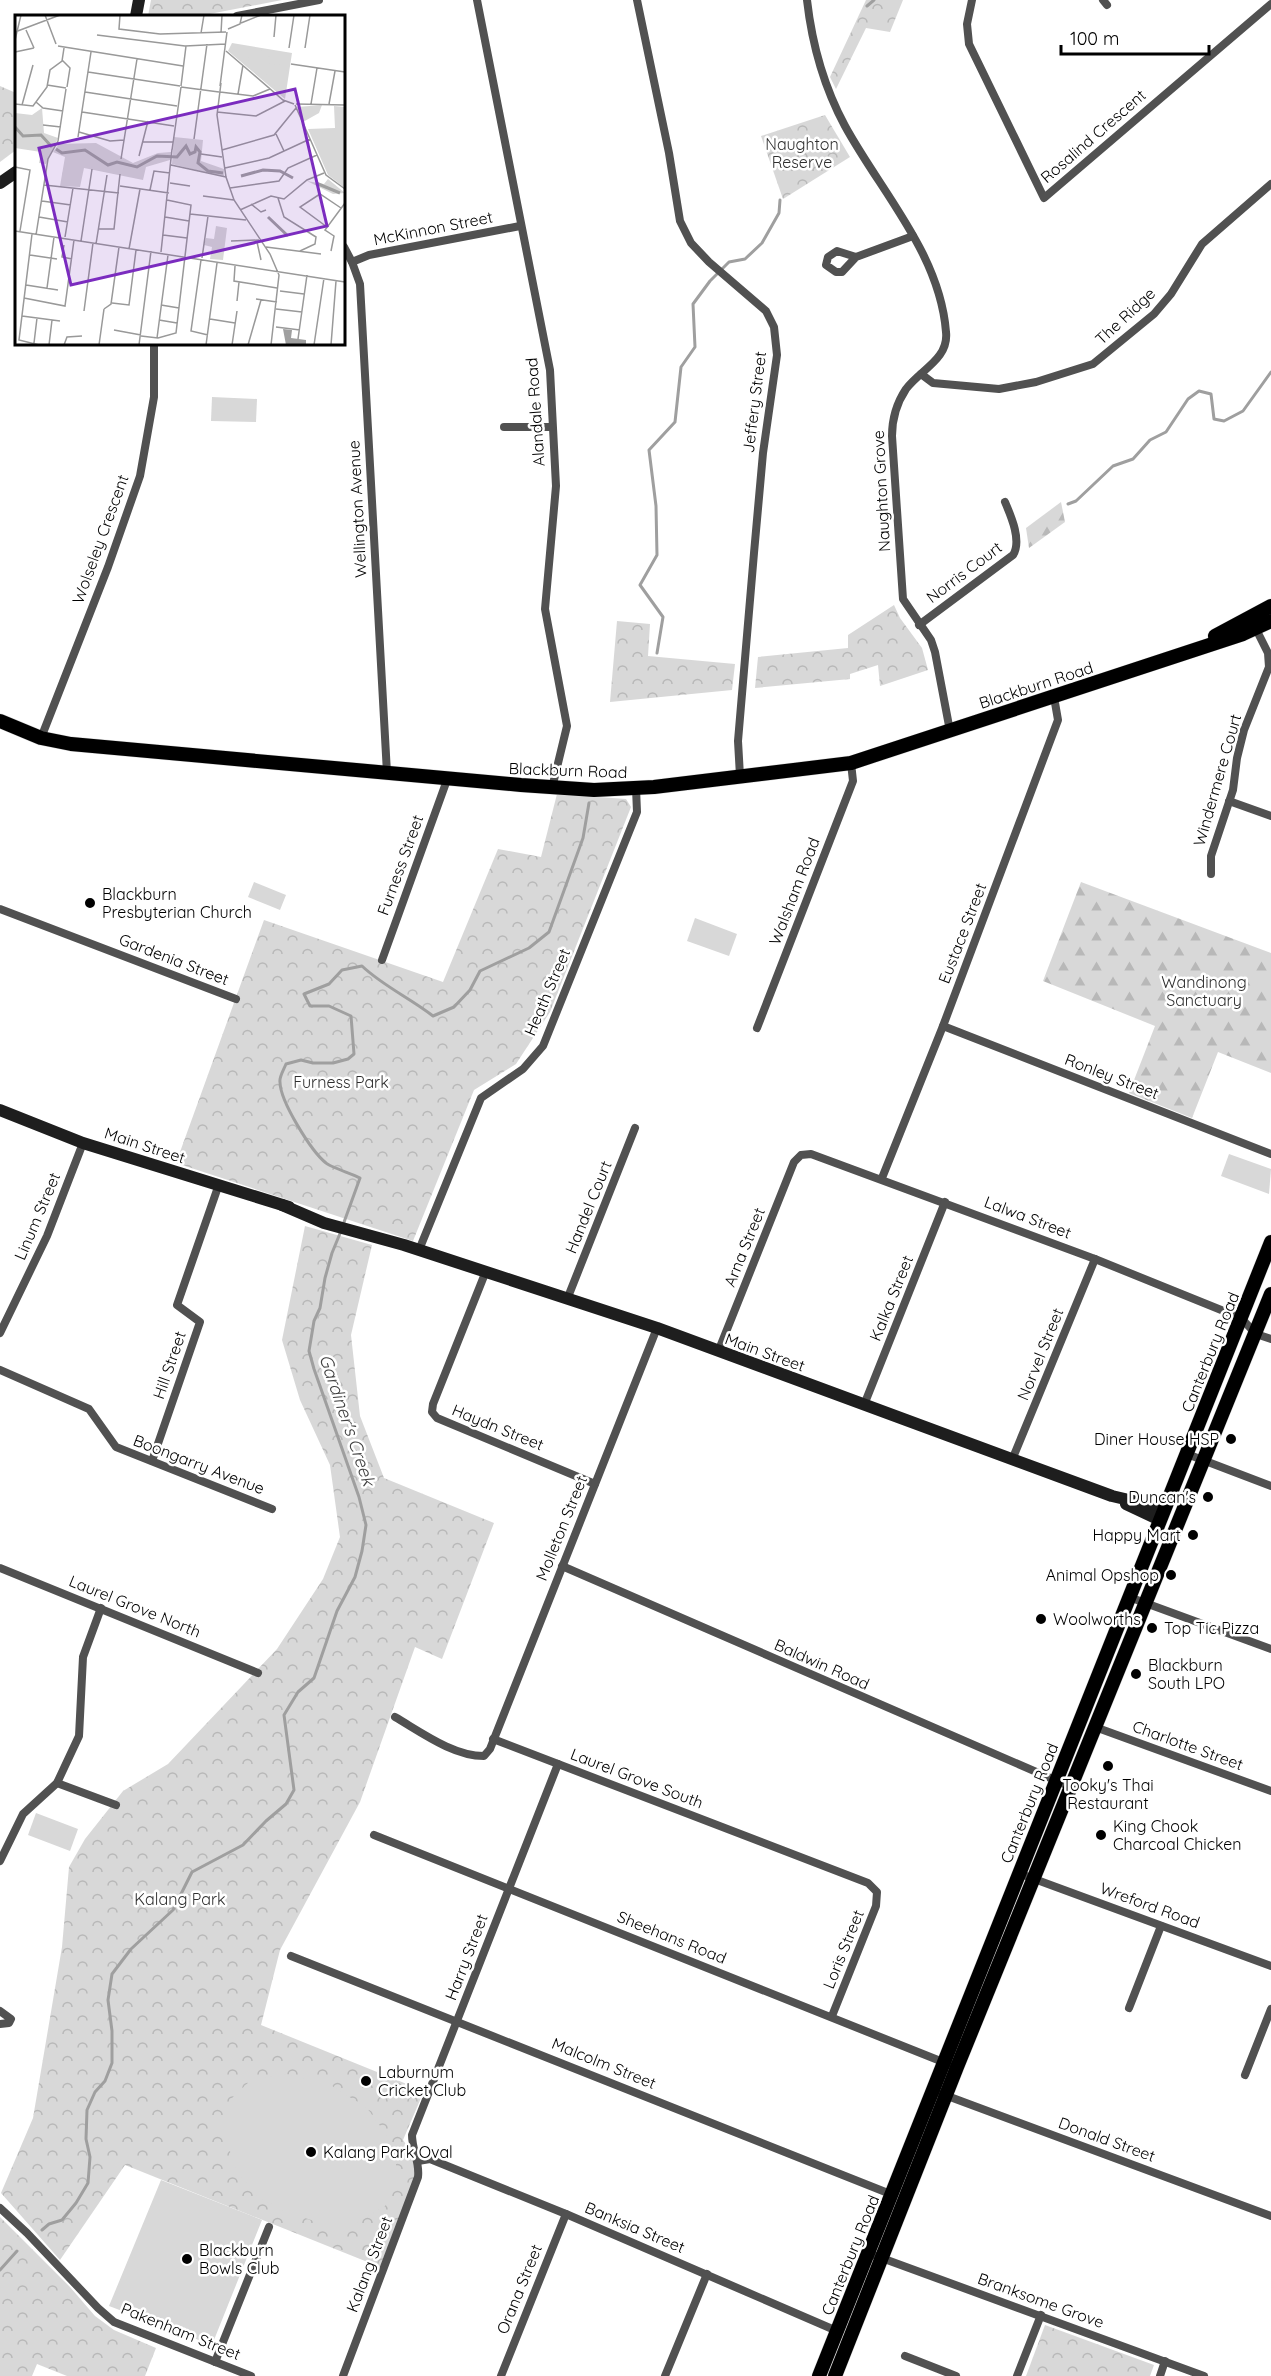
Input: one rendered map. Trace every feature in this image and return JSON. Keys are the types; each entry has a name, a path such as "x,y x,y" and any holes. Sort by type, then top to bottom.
{"main road":[{"name":"Blackburn Road","path":"1253,623 1271,606"},
{"name":"Blackburn Road","path":"0,721 41,738 71,744 447,780 552,788 636,789 851,763 1192,649 1253,623 1271,621"},
{"name":"Canterbury Road","path":"835,2376 905,2200 939,2093 1018,1873 1271,1242"},
{"name":"Canterbury Road","path":"950,2065 1034,1879 1271,1294"},
{"path":"1162,1515 1179,1521"},
{"name":"Canterbury Road","path":"819,2376 891,2194 939,2093"}],"street":[{"path":"136,15 139,0"},
{"path":"242,15 320,0"},
{"name":"Alandale Road","path":"477,0 550,370 556,486 545,609 567,726 552,788"},
{"name":"Jeffery Street","path":"637,0 669,153 680,221 691,243 766,310 774,327 777,355 763,453 754,553 738,741 740,776"},
{"name":"Naughton Grove","path":"807,0 816,52 832,101 913,236 931,274 946,334 941,354 908,387 894,411 892,422 903,600 931,640 950,731"},
{"name":"Rosalind Crescent","path":"972,0 967,24 969,44 1044,198 1271,4"},
{"path":"0,183 15,173"},
{"name":"The Ridge","path":"921,374 933,383 999,389 1036,382 1093,364 1154,314 1171,294 1202,244 1271,184"},
{"name":"McKinnon Street","path":"352,262 369,255 520,226"},
{"path":"856,257 913,236"},
{"name":"Wellington Avenue","path":"345,249 360,284 387,773"},
{"name":"Wolseley Crescent","path":"41,738 108,567 140,476 154,397 154,345"},
{"path":"504,427 552,427"},
{"name":"Norris Court","path":"919,625 1017,550 1011,518 1005,502"},
{"name":"Windermere Court","path":"1211,874 1213,846 1229,801 1244,730 1269,667 1269,653 1253,623"},
{"name":"Eustace Street","path":"882,1178 943,1026 1058,720 1054,697"},
{"name":"Walsham Road","path":"757,1028 853,781 851,763"},
{"name":"Furness Street","path":"382,960 447,780"},
{"name":"Heath Street","path":"419,1250 481,1098 523,1069 543,1046 637,812 636,789"},
{"path":"1229,801 1271,816"},
{"name":"Gardenia Street","path":"0,909 236,999"},
{"name":"Ronley Street","path":"943,1026 1271,1154"},
{"name":"Main Street","path":"0,1110 83,1143 339,1223 657,1328 1162,1515"},
{"name":"Handel Court","path":"568,1297 635,1128"},
{"name":"Linum Street","path":"0,1333 47,1236 83,1143"},
{"name":"Lalwa Street","path":"801,1155 811,1154 882,1178 1095,1259 1241,1318"},
{"name":"Arna Street","path":"718,1352 794,1162 801,1155"},
{"name":"Hill Street","path":"152,1461 200,1322 177,1305 218,1186"},
{"name":"Kalka Street","path":"864,1405 945,1202"},
{"name":"Norvel Street","path":"1012,1460 1095,1259"},
{"name":"Haydn Street","path":"486,1271 433,1404 432,1412 437,1418 595,1484"},
{"path":"1241,1318 1256,1334 1271,1339"},
{"name":"Molleton Street","path":"494,1739 657,1328"},
{"name":"Boongarry Avenue","path":"0,1370 89,1409 116,1447 272,1509"},
{"path":"1187,1454 1271,1486"},
{"name":"Baldwin Road","path":"562,1566 1071,1787"},
{"name":"Laurel Grove North","path":"0,1568 258,1673"},
{"path":"1129,1597 1271,1649"},
{"path":"0,1861 23,1814 57,1783 79,1736 83,1657 101,1608"},
{"path":"395,1717 441,1743 473,1756 484,1756 494,1739"},
{"name":"Charlotte Street","path":"1095,1727 1271,1791"},
{"name":"Laurel Grove South","path":"494,1739 868,1883 877,1893"},
{"name":"Harry Street","path":"418,2161 412,2144 412,2136 558,1764"},
{"path":"57,1783 116,1805"},
{"name":"Sheehans Road","path":"374,1835 950,2065"},
{"name":"Wreford Road","path":"1018,1873 1271,1966"},
{"name":"Loris Street","path":"832,2016 876,1906 877,1893"},
{"path":"1129,2008 1161,1926"},
{"name":"Malcolm Street","path":"291,1956 905,2200"},
{"path":"1245,2075 1271,2009"},
{"path":"0,2011 11,2019 9,2023 0,2024"},
{"name":"Donald Street","path":"939,2093 1271,2216"},
{"name":"Banksia Street","path":"418,2161 430,2160 566,2214 837,2331"},
{"name":"Kalang Street","path":"343,2376 418,2177 418,2161"},
{"name":"Pakenham Street","path":"0,2208 114,2322 252,2376"},
{"name":"Orana Street","path":"501,2376 566,2214"},
{"path":"215,2362 269,2227"},
{"name":"Branksome Grove","path":"868,2253 1204,2376"},
{"path":"665,2376 707,2274"},
{"path":"1017,2376 1041,2315"},
{"path":"905,2356 956,2376"},
{"path":"1160,2376 1165,2361"}],"green space":[{"path":"151,0 282,0 204,15 148,15"},
{"path":"866,0 903,0 890,32 866,28 836,89 830,77"},
{"path":"0,86 15,93 15,151 0,162"},
{"name":"Naughton Reserve","path":"825,115 850,157 783,199 761,136"},
{"path":"212,397 257,399 256,422 211,421"},
{"path":"1061,502 1065,522 1029,548 1026,528"},
{"path":"894,605 900,618 922,648 928,670 880,686 878,665 850,674 850,679 755,688 758,657 848,648 848,635"},
{"path":"617,621 650,624 648,656 735,664 732,690 610,702"},
{"name":"Furness Park","path":"557,794 626,799 631,807 550,1012 516,1064 474,1090 413,1241 176,1163 264,920 443,982 498,849 541,857"},
{"path":"254,882 286,895 280,910 248,897"},
{"name":"Wandinong Sanctuary","path":"1081,882 1271,953 1271,1073 1218,1052 1192,1118 1129,1093 1155,1026 1043,981"},
{"path":"695,918 737,934 729,956 687,941"},
{"path":"1229,1154 1271,1169 1269,1194 1221,1176"},
{"name":"Kalang Park","path":"305,1226 372,1245 351,1335 360,1416 384,1478 494,1523 442,1659 415,1647 360,1802 280,1950 261,2025 424,2091 403,2140 418,2161 419,2168 380,2267 125,2165 60,2260 1,2193 33,2118 62,1947 69,1867 85,1839 123,1791 168,1764 277,1649 323,1579 340,1537 330,1465 300,1400 282,1340"},
{"path":"36,1813 78,1829 70,1851 28,1835"},
{"name":"Kalang Park Oval","path":"286,2074 329,2084 367,2108 389,2138 398,2172 385,2206 357,2223 323,2224 284,2211 255,2195 233,2165 225,2128 231,2099 252,2079"},
{"name":"Blackburn Bowls Club","path":"161,2180 262,2220 212,2345 109,2306"},
{"path":"0,2217 70,2287 95,2316 114,2330 156,2348 145,2376 67,2376 37,2364 32,2376 0,2376"},
{"path":"1045,2325 1154,2365 1150,2376 1026,2376"}],"waterway":[{"path":"867,6 874,0"},
{"path":"657,653 663,617 640,585 657,555 656,506 649,450 675,422 681,367 695,347 693,304 710,281 729,262 745,259 762,243 779,213 780,200"},
{"path":"1068,504 1076,501 1113,466 1133,459 1150,440 1166,432 1188,399 1199,391 1211,394 1214,419 1224,421 1243,411 1271,372"},
{"name":"Gardiner's Creek","path":"343,1225 360,1178 328,1165 320,1157 291,1113 281,1090 280,1080 286,1064 301,1060 313,1063 333,1063 348,1059 354,1054 351,1016 329,1006 310,1006 304,994 329,984 342,970 362,966 433,1016 454,1007 470,990 480,971 529,948 549,932 583,838 589,803"},
{"name":"Gardiner's Creek","path":"42,2230 49,2224 62,2220 88,2183 90,2157 86,2139 87,2110 95,2092 105,2081 112,2063 112,2031 108,2000 112,1974 131,1949 173,1910 192,1872 243,1845 286,1804 294,1790 284,1715 298,1692 314,1678 337,1611 355,1577 366,1525 359,1497 309,1351 325,1278 341,1231"},
{"name":"Gardiner's Creek","path":"0,2270 17,2251"}],"place":[{"name":"Blackburn Presbyterian Church","path":"90,903"},
{"name":"Diner House HSP","path":"1231,1439"},
{"name":"Duncan's","path":"1208,1497"},
{"name":"Happy Mart","path":"1193,1535"},
{"name":"Animal Opshop","path":"1171,1575"},
{"name":"Woolworths","path":"1041,1619"},
{"name":"Top Tic Pizza","path":"1152,1628"},
{"name":"Blackburn South LPO","path":"1136,1674"},
{"name":"Tooky's Thai Restaurant","path":"1108,1766"},
{"name":"King Chook Charcoal Chicken","path":"1101,1835"},
{"name":"Laburnum Cricket Club","path":"366,2081"},
{"name":"Kalang Park Oval","path":"311,2152"},
{"name":"Blackburn Bowls Club","path":"187,2259"}]}
